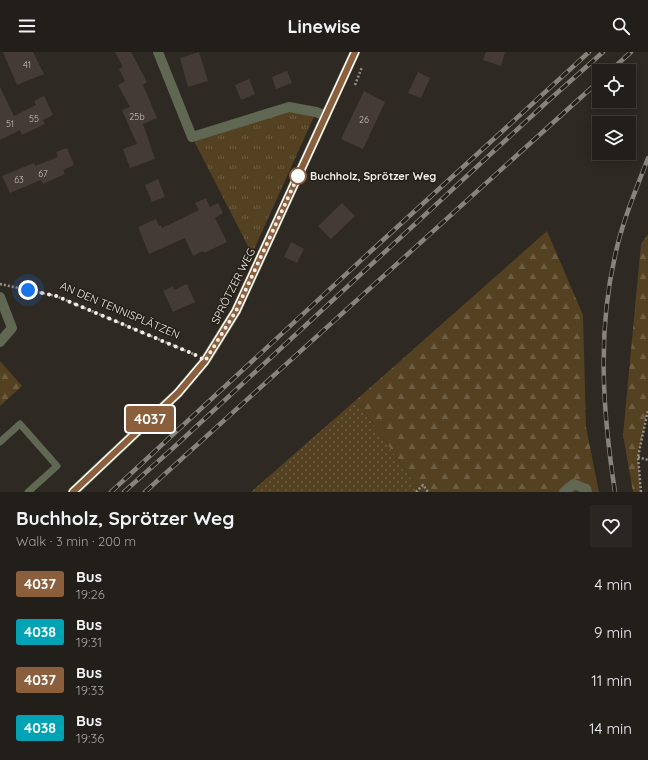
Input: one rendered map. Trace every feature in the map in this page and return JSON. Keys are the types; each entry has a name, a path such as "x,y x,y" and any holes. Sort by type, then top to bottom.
{"street":[{"path":"158,52 192,137 289,107 316,112 326,116"},
{"name":"SPRÖTZER WEG","path":"73,492 178,393 205,361 236,311 355,52"},
{"path":"0,297 12,328 0,342"},
{"path":"564,492 574,484 586,489 587,492"}],"lane":[{"path":"0,442 20,424 57,466 28,492"}],"path":[{"name":"AN DEN TENNISPLÄTZEN","path":"0,284 56,296 198,356 205,361"},
{"path":"641,492 638,457 648,410"},
{"path":"638,457 648,460"},
{"path":"416,492 423,485 428,492"}],"green space":[{"path":"289,107 316,112 252,254 192,137"},
{"path":"547,231 583,315 586,427 599,492 421,492 356,400"},
{"path":"648,234 648,417 646,417 638,457 641,492 633,492 623,435 641,244"},
{"path":"0,361 22,386 0,406"},
{"path":"356,400 421,492 251,492"}],"building":[{"path":"3,52 33,52 44,74 17,85"},
{"path":"115,52 131,52 147,82 143,85 157,118 143,124 155,159 130,168 123,149 137,144 122,110 130,107 118,85 125,81 119,69 123,67"},
{"path":"199,52 208,81 188,87 180,58"},
{"path":"486,52 505,52 501,66 483,60"},
{"path":"287,71 292,83 276,89 272,77"},
{"path":"418,72 430,78 421,98 408,93"},
{"path":"249,79 255,94 241,100 235,85"},
{"path":"0,87 14,116 36,105 34,101 44,96 53,115 43,120 45,124 22,135 20,130 0,140"},
{"path":"364,91 385,102 363,149 341,139"},
{"path":"67,148 74,165 63,170 65,174 43,184 41,180 10,193 2,176 34,163 35,166 58,157 56,152"},
{"path":"158,179 165,197 152,202 145,185"},
{"path":"206,198 210,207 218,203 223,213 215,218 227,242 204,253 203,251 193,256 185,238 149,254 138,227 156,219 159,226 161,225 162,228 199,210 195,203"},
{"path":"342,203 355,216 331,239 318,226"},
{"path":"291,242 304,249 297,263 284,257"},
{"path":"187,284 195,302 173,312 163,291 173,286 174,290"}],"railway":[{"path":"111,492 371,251 589,52"},
{"path":"124,492 603,52"},
{"path":"618,64 631,52"},
{"path":"145,492 592,87"},
{"path":"615,492 607,433 605,404 604,344 606,315 609,285 621,231 648,158"}],"bus line":[{"name":"4037","path":"73,492 178,393 205,361 236,311 355,52"}],"place":[{"name":"Buchholz, Sprötzer Weg","path":"298,176"}],"route":[{"path":"28,290 56,296 198,356 205,361 236,311 298,176"}]}
